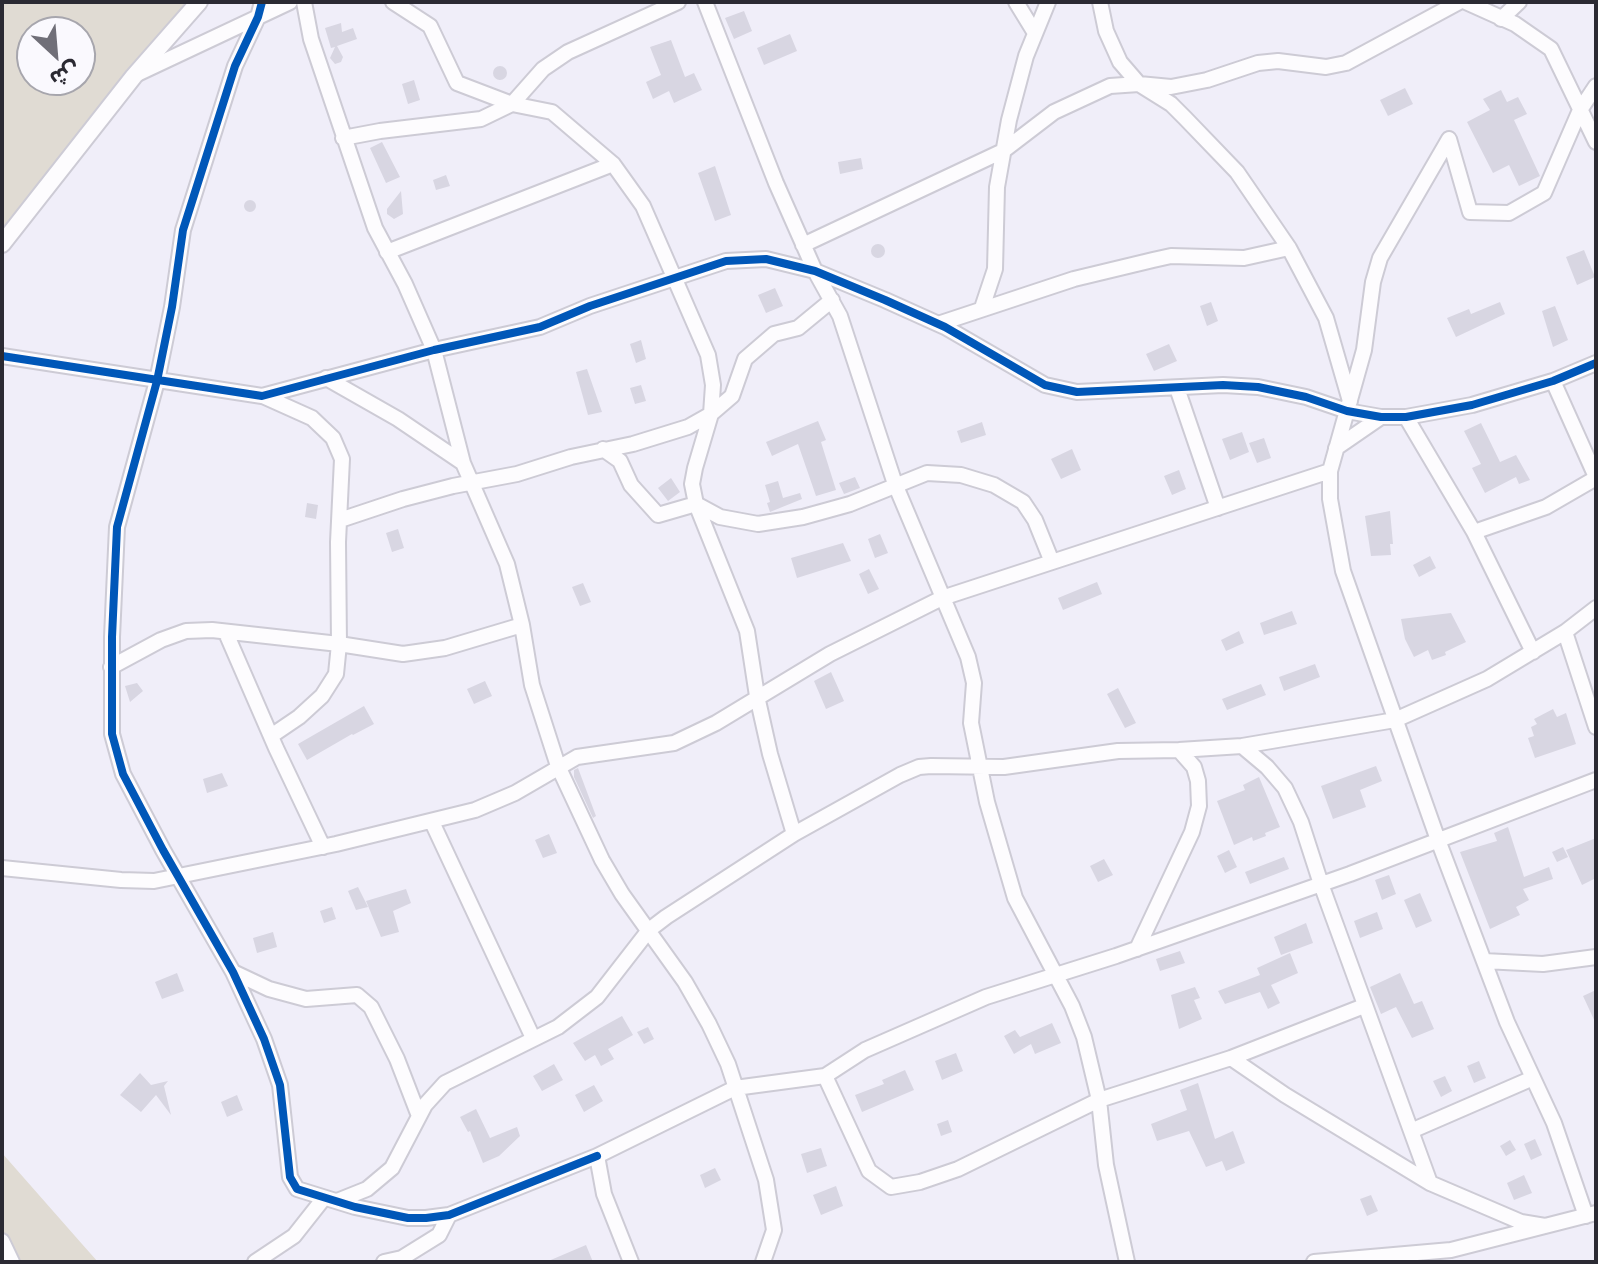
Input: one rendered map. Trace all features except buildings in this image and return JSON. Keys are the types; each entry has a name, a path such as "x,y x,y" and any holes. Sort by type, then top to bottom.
{"street":[{"path":"2,244 134,76 199,2"},
{"path":"134,76 260,10 290,2"},
{"path":"304,2 311,39 375,228 434,350 463,463 507,564 532,685 558,766 602,860 622,894 685,982 728,1064 766,1180 774,1230 763,1262"},
{"path":"393,2 430,26 457,83 512,104 552,112 613,164 643,206 708,355 713,385 711,414 692,484 696,504 747,631 770,754 794,834"},
{"path":"343,138 481,119 512,104 543,69 568,52 678,2"},
{"path":"705,2 776,183 815,271 832,300 858,365 895,484 968,657 974,683 971,723 979,768 1015,898 1072,1006 1084,1037 1099,1100 1106,1165 1127,1262"},
{"path":"1016,2 1035,33"},
{"path":"982,308 995,269 997,187 1009,120 1035,33 1048,2"},
{"path":"1100,2 1106,31 1120,62 1139,84 1171,104 1237,172 1289,248 1326,318 1348,406"},
{"path":"803,245 1003,151 1054,112 1110,86 1139,84 1171,87 1207,80 1258,63 1278,61 1326,67 1346,63 1459,2"},
{"path":"1466,2 1515,24 1551,49 1596,142"},
{"path":"1501,19 1519,2"},
{"path":"260,10 235,66 183,230 157,381 117,527 111,667 112,734 123,774 233,972 264,1039 280,1085 290,1177 297,1189 408,1218 449,1215 597,1156 735,1088 825,1076 865,1050 986,997 1137,949 1321,884 1596,780"},
{"path":"1314,1262 1454,1256 1591,1214 1554,1123 1507,1022 1395,720 1343,571 1330,499 1330,471 1364,350 1373,282 1380,258 1449,139 1470,212 1509,213 1544,193 1580,110 1596,86"},
{"path":"387,252 613,164"},
{"path":"938,324 1074,279 1171,256 1244,258 1289,248"},
{"path":"262,396 434,350 540,327 590,306 726,261 752,259 766,259 815,271 938,324 1045,385 1077,392 1223,385 1258,387 1348,406 1381,417 1406,417 1472,405 1553,381 1596,363"},
{"path":"340,520 403,499 517,474 669,434 711,414 732,396 745,359 774,334 798,328 832,300"},
{"path":"2,356 262,396 312,418 333,438 342,459 336,674 322,696 271,736"},
{"path":"326,378 398,419 463,463"},
{"path":"1474,532 1546,507 1596,478 1553,381"},
{"path":"1177,388 1218,508"},
{"path":"1336,448 1381,417"},
{"path":"1406,417 1474,532 1533,652"},
{"path":"603,449 620,461 631,485 658,515 696,504 720,517 758,524 850,504 927,473 961,475 994,485 1023,502 1035,520 1052,562"},
{"path":"2,868 154,881 323,847 475,810 515,793 577,757 674,743 716,723 830,654 942,598 1330,471"},
{"path":"255,1262 294,1236 331,1200 367,1189 382,1179 392,1168 425,1105 445,1083 558,1027 597,997 649,930 794,834 880,784 919,767 1029,765 1118,751 1242,746 1395,720 1487,679 1565,632 1596,608"},
{"path":"111,667 161,640 186,631 339,644 403,654 445,648 522,625"},
{"path":"1565,632 1596,727"},
{"path":"226,633 323,847"},
{"path":"1242,746 1267,767 1285,788 1301,822 1364,1006 1430,1183"},
{"path":"1137,949 1192,832 1199,806 1194,767 1179,750"},
{"path":"432,822 533,1038"},
{"path":"1484,961 1543,964 1596,957"},
{"path":"233,972 269,989 306,999 357,995 371,1007 397,1059 419,1116"},
{"path":"825,1076 869,1171 891,1187 920,1182 958,1169 1099,1100 1231,1058 1364,1006"},
{"path":"1231,1058 1285,1095 1430,1183 1521,1222 1545,1226"},
{"path":"1411,1131 1533,1078"},
{"path":"597,1156 604,1194 631,1262"},
{"path":"384,1262 402,1258 439,1235 449,1215"},
{"path":"2,1241 12,1262"}],"shaded area":[{"path":"2,2 195,2 2,239"},
{"path":"2,1153 82,1244 98,1262 2,1262"}],"cycle path":[{"path":"262,2 235,66 183,230 157,381 117,527 112,734 123,774 233,972 264,1039 280,1085 290,1177 297,1189 355,1207 408,1218 426,1218 449,1215 597,1156"},
{"path":"2,356 262,396 434,350 540,327 590,306 726,261 766,259 815,271 885,300 945,327 1045,385 1077,392 1223,385 1258,387 1306,397 1347,411 1381,417 1406,417 1472,405 1553,381 1596,363"}]}
